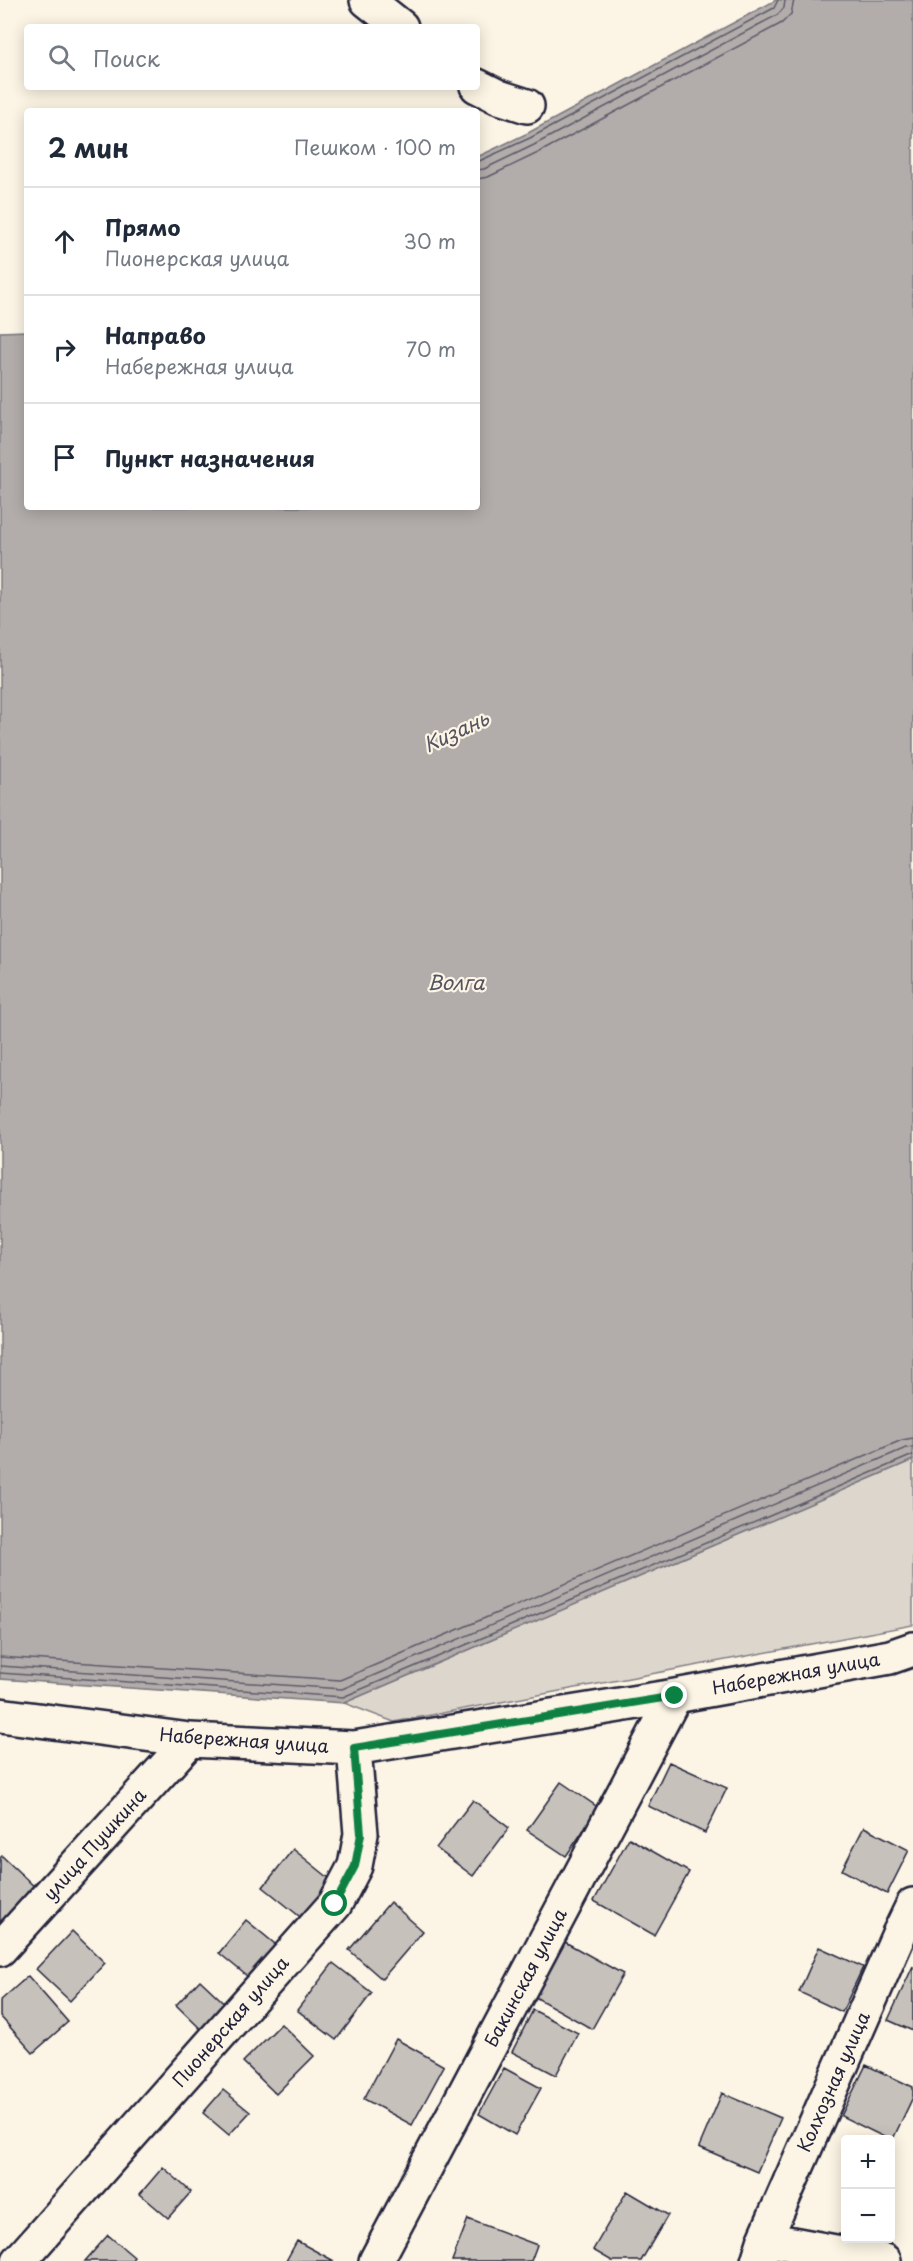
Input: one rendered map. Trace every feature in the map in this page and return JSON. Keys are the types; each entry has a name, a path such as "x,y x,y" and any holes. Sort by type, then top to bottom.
{"street":[{"path":"367,0 397,24"},
{"path":"480,88 499,97 527,106"},
{"name":"Набережная улица","path":"0,1715 190,1740 354,1748 675,1696 890,1657 913,1649"},
{"name":"Бакинская улица","path":"376,2261 675,1696"},
{"name":"улица Пушкина","path":"0,1949 190,1740"},
{"name":"Пионерская улица","path":"19,2261 335,1904 355,1866 361,1834 354,1748"},
{"name":"Колхозная улица","path":"762,2250 913,1905"},
{"path":"0,2243 15,2261"},
{"path":"762,2250 884,2261"}],"shaded area":[{"path":"913,1460 913,1625 394,1722 344,1703"}],"water":[{"name":"Волга","path":"776,0 913,0 913,1460 344,1703 0,1679 0,332 24,331 24,510 480,510 480,156 528,133"}],"building":[{"path":"669,1762 727,1788 705,1833 648,1806"},
{"path":"561,1782 599,1808 566,1856 527,1830"},
{"path":"473,1800 509,1828 473,1876 436,1848"},
{"path":"864,1827 909,1850 887,1894 842,1870"},
{"path":"629,1838 689,1872 654,1935 594,1901"},
{"path":"293,1849 334,1882 304,1920 263,1887"},
{"path":"2,1856 38,1890 0,1928 0,1858"},
{"path":"390,1902 423,1931 382,1979 349,1950"},
{"path":"246,1920 280,1948 253,1981 219,1953"},
{"path":"72,1931 105,1963 70,2001 36,1969"},
{"path":"565,1942 623,1974 592,2029 535,1997"},
{"path":"819,1947 863,1967 842,2012 799,1992"},
{"path":"333,1963 372,1993 336,2040 297,2010"},
{"path":"913,1966 913,2031 888,2020"},
{"path":"28,1976 68,2022 33,2053 0,2016 0,2001"},
{"path":"200,1980 235,2013 210,2038 176,2005"},
{"path":"533,2010 578,2033 556,2075 512,2052"},
{"path":"281,2024 314,2056 276,2094 243,2062"},
{"path":"396,2039 444,2066 412,2125 364,2099"},
{"path":"866,2065 913,2087 913,2097 895,2135 880,2135 841,2116"},
{"path":"504,2068 541,2088 515,2135 479,2114"},
{"path":"223,2090 250,2112 229,2135 203,2113"},
{"path":"722,2093 781,2118 757,2172 699,2147"},
{"path":"163,2167 191,2192 168,2218 140,2194"},
{"path":"627,2191 668,2215 641,2261 612,2261 593,2250"},
{"path":"468,2219 537,2245 531,2261 452,2261"},
{"path":"108,2235 134,2257 131,2261 85,2261"},
{"path":"297,2241 334,2261 286,2261"}],"route":[{"path":"335,1904 355,1866 361,1834 354,1748 675,1696"}],"water label":[{"name":"Кизань","path":"456,732"}]}
